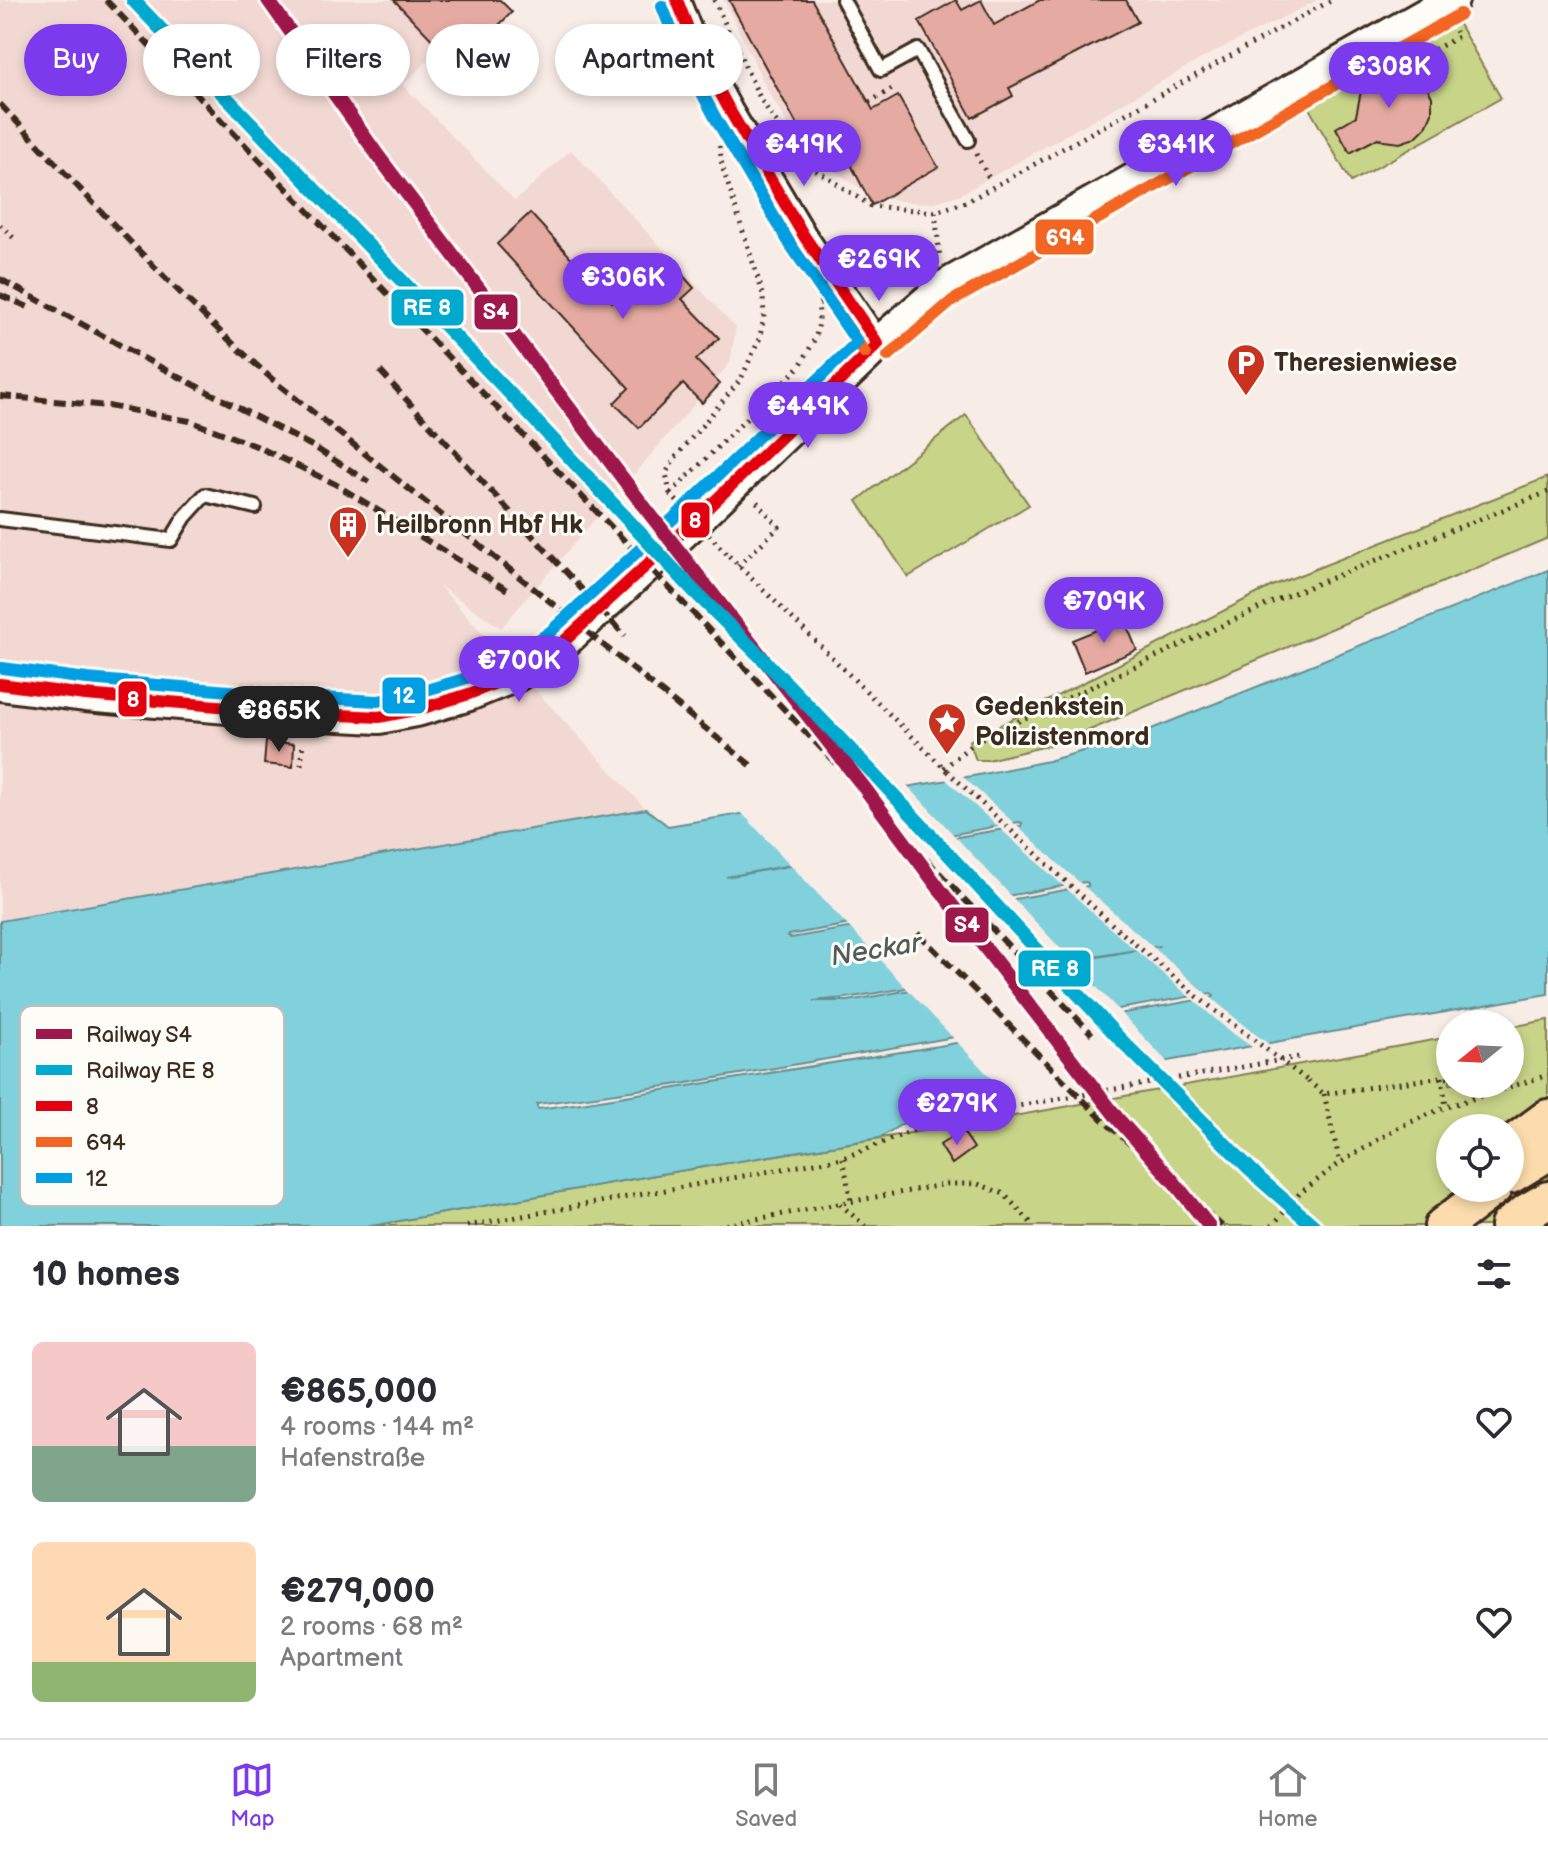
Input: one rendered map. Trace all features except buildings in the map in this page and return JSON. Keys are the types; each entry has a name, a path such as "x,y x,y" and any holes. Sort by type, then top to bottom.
{"main road":[{"path":"0,684 269,711 379,717 420,709 469,694 516,675 560,645 878,344 943,288 1452,0"},
{"path":"1524,1136 1548,1118"},
{"path":"1524,1167 1548,1152"},
{"path":"1509,1226 1548,1200"},
{"path":"1425,1226 1445,1202"},
{"path":"1443,1226 1475,1202"}],"street":[{"path":"677,0 695,46 730,111 804,236 878,344"}],"lane":[{"path":"843,0 881,70 918,50 968,140"},
{"path":"0,519 171,540 185,517 205,495 255,507"}],"path":[{"path":"714,0 760,98 787,139 810,166 871,206 935,212 966,202 1332,0"},
{"path":"1399,68 1458,37"},
{"path":"730,111 718,143 722,166 763,294 764,318 759,340 741,379 666,473 670,494 738,566 945,770 1115,927 1200,999 1324,1094 1340,1163"},
{"path":"968,140 989,178"},
{"path":"935,212 943,288"},
{"path":"0,225 17,241"},
{"path":"670,494 800,366 821,321 818,304 841,289"},
{"path":"945,770 976,741 1281,598 1548,492"},
{"path":"738,566 779,527 752,496"},
{"path":"706,536 718,526"},
{"path":"290,740 315,743"},
{"path":"301,765 303,742"},
{"path":"467,1226 843,1158 943,1119 1299,1057"},
{"path":"1524,1082 1548,1075"},
{"path":"1324,1094 1436,1078"},
{"path":"1445,1098 1446,1107"},
{"path":"1272,1226 1300,1193 1340,1163 1399,1127 1472,1098"},
{"path":"843,1158 851,1202"},
{"path":"718,1226 947,1184 978,1184 1004,1194 1034,1226"},
{"path":"839,1204 865,1226"}],"shaded area":[{"path":"0,0 403,0 426,25 426,62 410,78 410,24 276,24 276,96 410,96 410,92 515,201 571,150 736,328 730,363 501,628 438,585 646,809 0,921"},
{"path":"724,0 1318,0 1210,54 961,194 933,203 906,202 870,194 817,160 794,134 769,93 743,39 743,24 736,24"}],"green space":[{"path":"1456,19 1501,98 1351,182 1306,103"},
{"path":"966,415 1029,505 908,577 857,501"},
{"path":"1548,477 1548,538 1059,743 988,760 976,760 969,741 1272,586"},
{"path":"1548,1020 1548,1226 371,1226 661,1174 1020,1115 1436,1040 1436,1098 1524,1098 1524,1024"}],"water":[{"name":"Neckar","path":"1548,570 1548,994 1457,1010 1436,1010 1436,1014 940,1101 879,1138 371,1226 0,1226 0,921 646,809 668,826 1048,761 1129,738","holes":["1019,822 1021,826 726,877","1088,883 1088,886 788,937 789,935","1160,946 848,1001 813,1001","1211,993 1214,995 939,1046 581,1103 537,1107 537,1104 687,1083"]}],"pier":[{"path":"960,774 1195,984 1273,1047 1256,1050 1227,1029 1111,929 943,777"},
{"path":"905,783 1170,1065 1006,1094 739,810"}],"railway":[{"path":"106,0 1092,1034"},
{"path":"0,104 171,283 279,385 753,767"},
{"path":"0,279 314,447 369,482"},
{"path":"0,295 33,309"},
{"path":"380,371 625,636"},
{"path":"0,396 108,406 190,421 256,446 335,484 509,591"},
{"path":"918,933 1103,1120 1222,1226"}],"rail line":[{"name":"S4","path":"268,0 379,157 646,509 1118,1119 1209,1226"}],"transit line":[{"path":"133,0 518,402 694,591 875,775 1118,1037 1261,1180 1314,1226"},
{"name":"8","path":"677,0 695,46 730,111 804,236 878,344"},
{"name":"694","path":"662,6 681,54 716,119 790,244 865,353"},
{"name":"12","path":"2,668 87,679 378,701 464,679 508,661 550,632 857,342 790,244 716,119 681,54 662,6"},
{"name":"694","path":"888,356 952,301 1460,14"},
{"name":"8","path":"0,684 85,695 379,717 420,709 469,694 516,675 560,645 878,344"}],"place":[{"name":"Theresienwiese","path":"1246,397"},
{"name":"Heilbronn Hbf Hk","path":"348,559"},
{"name":"Gedenkstein Polizistenmord","path":"947,756"}]}
